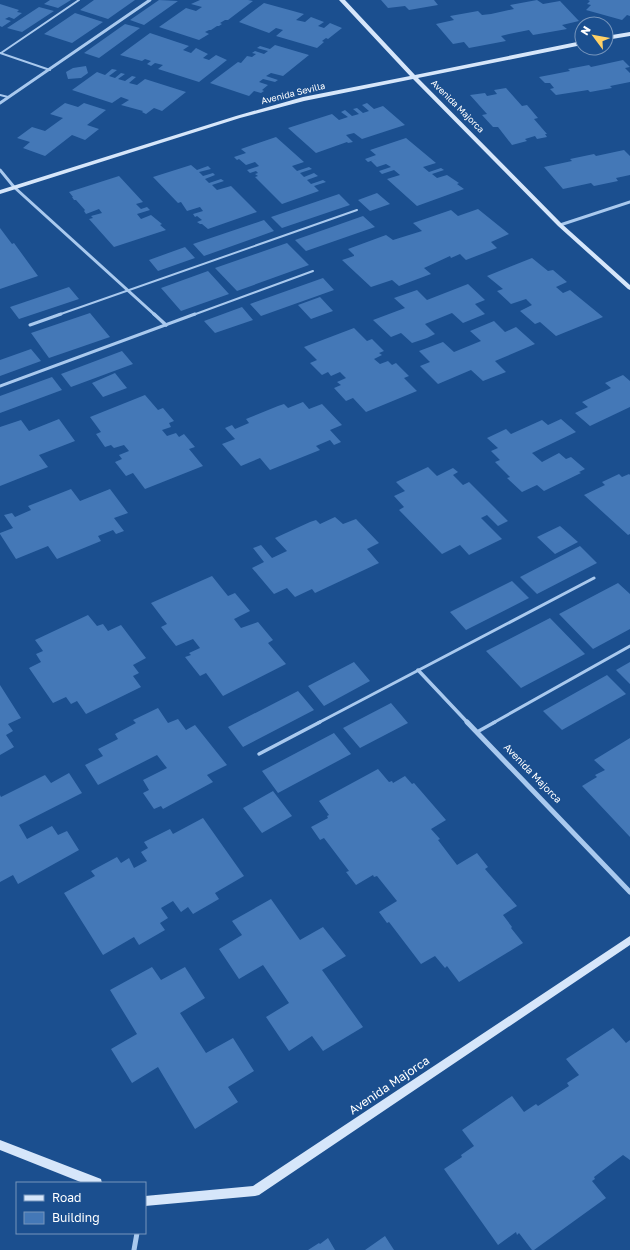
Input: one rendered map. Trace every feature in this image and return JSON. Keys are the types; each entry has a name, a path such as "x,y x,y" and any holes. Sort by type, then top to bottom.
{"street":[{"path":"0,103 150,0"},
{"name":"Avenida Majorca","path":"342,0 413,76 560,225 630,288"},
{"path":"614,37 630,34"},
{"name":"Avenida Sevilla","path":"0,192 245,114 303,99 574,45"},
{"path":"0,170 14,187 166,325"},
{"path":"560,225 630,202"},
{"name":"Avenida Majorca","path":"418,670 630,892"},
{"name":"Avenida Majorca","path":"146,1201 255,1191 630,940"},
{"path":"0,1145 94,1182"},
{"path":"134,1250 137,1234"}],"lane":[{"path":"0,53 79,0"},
{"path":"0,53 50,70"},
{"path":"0,94 8,97"},
{"path":"30,325 358,210"},
{"path":"0,386 314,271"},
{"path":"259,754 594,578"},
{"path":"477,732 630,646"}],"building":[{"path":"50,0 71,0 58,8 44,4"},
{"path":"94,0 135,0 108,19 80,10"},
{"path":"159,0 178,1 144,25 130,20"},
{"path":"200,0 253,1 228,20 220,23 222,24 219,26 205,32 209,34 199,40 159,27 186,8 196,11 202,7 191,4"},
{"path":"381,0 434,0 438,5 409,10 405,6 388,8"},
{"path":"537,0 543,4 560,1 574,16 574,22 562,25 567,29 533,35 529,30 501,36 506,41 469,48 464,42 453,44 436,24 454,20 450,16 478,11 482,15 514,9 510,5"},
{"path":"588,0 630,0 630,16 627,15 622,20 614,18 614,16 608,16 586,10 591,5 587,4 590,1"},
{"path":"264,3 304,14 296,20 305,22 311,17 324,22 318,26 324,28 330,23 342,28 328,39 326,38 322,41 324,42 317,48 276,36 283,30 276,28 269,33 239,22"},
{"path":"0,4 19,10 17,12 22,13 14,19 9,17 5,19 11,21 2,27 0,26"},
{"path":"39,7 54,11 22,32 7,28"},
{"path":"75,13 103,22 72,43 44,34"},
{"path":"125,24 140,28 99,58 84,53"},
{"path":"150,33 189,46 183,50 191,53 196,48 208,54 203,58 209,60 216,55 227,60 199,82 158,69 163,65 155,63 151,66 147,64 151,61 145,59 142,61 120,55"},
{"path":"275,45 309,55 283,76 271,73 266,76 278,80 275,82 263,79 259,82 268,85 262,90 264,91 261,93 254,91 249,96 210,83 238,62 241,63 247,56 252,57 256,54 252,53 255,51 264,54 268,51 257,48 260,46 270,49"},
{"path":"623,60 630,67 625,68 630,73 630,82 610,86 612,88 590,92 588,90 556,95 550,89 554,88 550,83 545,83 539,77 570,71 568,69 589,65 591,67"},
{"path":"86,66 88,73 81,78 68,79 66,72 73,68"},
{"path":"112,69 117,70 109,76 115,78 121,73 125,74 118,79 125,81 132,76 136,77 129,83 137,85 145,79 186,92 162,111 154,108 146,114 142,112 143,111 121,105 129,100 121,97 112,103 72,90 97,72 105,75"},
{"path":"506,88 522,106 527,105 538,118 534,119 547,134 545,134 547,137 537,139 535,136 525,139 527,141 512,145 498,127 493,127 482,115 487,114 470,95 485,93 487,96 497,94 494,90"},
{"path":"65,103 78,107 84,103 106,110 87,125 99,129 85,140 72,135 45,156 23,148 30,142 17,138 32,127 45,131 63,118 50,114"},
{"path":"367,103 374,109 383,106 405,125 362,139 354,133 346,135 353,142 347,142 316,153 288,128 332,114 339,120 348,117 341,112 345,110 352,116 359,114 353,109 357,108 363,113 369,111 362,105"},
{"path":"276,137 304,162 292,166 297,171 309,167 312,169 300,173 304,177 314,173 318,176 307,180 311,184 323,180 326,182 314,186 319,191 282,204 255,177 258,176 255,174 258,173 256,171 250,173 247,170 259,166 255,162 246,165 234,157 246,153 241,149"},
{"path":"406,138 436,163 423,167 429,172 441,168 444,170 432,174 437,178 447,175 459,183 457,184 464,189 417,206 387,179 400,175 394,170 382,174 379,171 391,167 386,164 377,167 371,161 379,158 368,162 365,159 376,155 370,150"},
{"path":"624,150 630,156 630,175 616,178 618,181 594,186 591,183 563,189 544,167 572,161 570,159 594,154 596,156"},
{"path":"191,165 197,170 208,166 211,169 199,172 203,176 213,173 215,175 205,179 209,183 221,179 224,181 212,185 217,190 231,186 257,212 208,229 197,222 202,220 197,216 195,217 193,214 203,211 200,207 187,211 181,202 178,203 153,177"},
{"path":"119,176 143,202 136,204 141,209 147,207 150,210 137,214 141,219 151,215 162,224 160,225 166,230 114,247 89,219 93,218 91,216 102,213 99,209 86,214 84,211 85,210 76,200 74,200 69,192"},
{"path":"377,193 390,204 370,211 358,200"},
{"path":"339,194 350,205 282,228 271,217"},
{"path":"478,209 509,234 491,242 497,248 466,260 460,254 451,258 450,256 424,268 431,274 399,286 392,280 371,287 342,260 354,256 348,249 386,235 393,240 422,231 413,223 451,210 458,216"},
{"path":"363,216 375,227 306,251 295,240"},
{"path":"264,220 274,231 204,256 193,244"},
{"path":"0,228 12,244 14,243 38,276 0,289"},
{"path":"287,243 309,265 237,291 215,268"},
{"path":"185,247 195,258 158,271 149,260"},
{"path":"532,258 548,271 553,270 567,282 556,287 563,293 570,290 603,317 556,336 540,322 535,324 520,311 532,305 526,299 511,304 497,291 503,289 487,276"},
{"path":"208,271 229,294 181,311 161,288"},
{"path":"323,278 334,290 261,316 250,304"},
{"path":"468,284 485,300 475,304 485,314 463,323 452,313 425,324 435,334 427,338 412,343 401,333 391,337 373,320 405,308 394,298 417,290 427,300"},
{"path":"69,287 79,299 19,319 10,307"},
{"path":"320,297 333,311 311,319 298,305"},
{"path":"242,307 253,320 215,333 204,321"},
{"path":"90,313 110,337 49,358 31,333"},
{"path":"494,321 505,332 516,327 535,344 495,361 506,372 483,381 471,370 438,384 420,366 430,362 419,351 443,342 454,352 481,341 470,331"},
{"path":"354,328 367,341 372,339 384,351 379,353 382,355 374,359 380,364 388,361 392,365 396,363 409,376 404,378 417,391 366,412 353,398 346,401 334,388 341,385 337,382 346,378 340,372 331,376 328,372 322,375 310,363 317,360 304,347"},
{"path":"31,349 41,361 0,376 0,360"},
{"path":"122,351 133,364 71,387 61,374"},
{"path":"115,373 127,388 103,397 92,383"},
{"path":"623,375 630,381 630,407 590,426 575,413 588,407 582,402 611,388 605,383"},
{"path":"52,377 62,390 0,413 0,396"},
{"path":"145,395 158,410 163,408 174,421 169,423 171,427 162,430 167,436 176,433 179,437 184,434 195,447 189,449 203,466 145,489 133,473 126,476 115,462 122,459 119,455 129,451 124,445 114,448 111,445 105,447 96,434 101,432 90,417"},
{"path":"303,402 309,409 322,404 342,425 330,430 341,442 334,445 330,440 316,446 320,450 270,470 260,458 241,466 222,444 235,439 225,428 232,425 235,429 249,423 246,419 284,404 288,408"},
{"path":"59,419 75,441 39,455 48,467 0,486 0,427 21,420 29,431"},
{"path":"561,419 576,432 532,453 542,462 559,453 566,459 571,457 585,469 579,472 581,473 544,491 537,485 522,492 507,478 510,477 495,462 500,460 491,451 498,448 487,438 506,429 511,434 542,420 548,425"},
{"path":"428,467 437,476 453,468 458,472 453,475 463,485 469,482 508,521 498,526 487,515 481,518 502,539 469,555 460,545 442,554 399,510 404,507 394,496 405,491 396,482"},
{"path":"619,474 622,477 629,474 630,475 630,534 628,535 584,495 605,485 602,482"},
{"path":"71,489 80,501 110,489 128,513 114,518 124,531 116,534 113,530 98,536 101,541 57,559 48,546 16,559 0,534 13,528 4,515 12,513 15,517 31,510 28,506"},
{"path":"335,517 343,524 356,519 379,543 367,549 379,563 315,593 312,589 295,597 287,588 274,594 252,568 264,562 253,548 261,545 272,558 287,551 275,538 310,522 316,520 320,524"},
{"path":"560,526 578,542 555,554 537,537"},
{"path":"580,546 597,563 537,594 520,577"},
{"path":"212,576 228,596 235,593 250,611 234,619 241,628 258,622 273,640 268,643 286,664 223,696 206,673 200,676 185,657 191,655 189,653 200,648 193,639 176,646 161,627 167,624 151,603"},
{"path":"512,581 529,598 466,630 450,612"},
{"path":"618,583 630,594 630,629 593,649 559,614"},
{"path":"88,615 97,626 103,624 108,631 121,625 146,658 133,665 139,673 133,676 141,687 86,714 77,701 71,704 66,697 53,703 29,668 41,662 36,654 43,651 35,640"},
{"path":"550,618 585,654 521,688 486,651"},
{"path":"354,662 370,681 324,706 308,686"},
{"path":"630,662 630,684 616,670"},
{"path":"607,675 626,694 562,730 543,711"},
{"path":"0,685 21,718 8,724 13,731 6,735 14,747 0,755"},
{"path":"298,691 314,710 243,747 228,727"},
{"path":"391,703 408,723 360,748 343,728"},
{"path":"158,708 168,723 178,719 186,730 195,725 227,765 207,775 213,782 163,809 161,806 154,809 143,793 149,790 143,780 167,768 157,755 98,785 85,765 103,756 98,749 118,739 115,734 136,723 133,720"},
{"path":"334,733 351,754 278,793 262,771"},
{"path":"630,738 630,837 582,786 597,777 595,775 605,770 594,760"},
{"path":"378,769 389,782 392,781 393,783 405,776 412,784 414,783 446,820 431,829 440,839 438,840 457,865 477,853 488,867 485,869 517,906 503,915 523,943 459,982 447,966 445,968 435,956 421,964 389,922 387,923 379,912 397,901 377,876 374,877 373,875 356,885 346,872 349,871 324,838 320,840 311,827 328,818 327,816 329,815 319,801"},
{"path":"69,773 82,793 19,825 27,839 52,826 58,835 67,831 79,850 18,884 13,875 0,882 0,795 1,797 45,775 51,783"},
{"path":"273,791 292,816 262,833 243,808"},
{"path":"203,818 244,876 215,893 219,899 193,914 188,907 181,912 173,901 161,908 168,918 160,923 165,930 139,945 134,937 103,955 64,893 95,876 91,871 117,857 121,863 129,858 134,868 147,861 141,852 148,848 144,842 170,829 173,834"},
{"path":"271,899 300,940 323,927 346,956 322,970 363,1027 323,1051 312,1036 289,1051 266,1017 289,1003 263,965 239,979 219,949 242,935 232,921"},
{"path":"152,967 161,980 185,967 205,998 180,1013 206,1053 233,1038 254,1071 228,1087 238,1102 195,1129 158,1067 132,1083 111,1049 137,1034 110,990"},
{"path":"613,1028 626,1043 630,1040 630,1160 623,1155 594,1177 595,1179 592,1181 606,1198 534,1250 532,1250 519,1233 517,1235 516,1232 498,1245 444,1169 462,1157 461,1155 474,1146 462,1130 512,1096 524,1112 536,1104 538,1106 569,1086 567,1083 579,1075 566,1059"},
{"path":"385,1236 394,1250 365,1250"},
{"path":"328,1238 335,1250 308,1250 319,1243 320,1244"}]}
